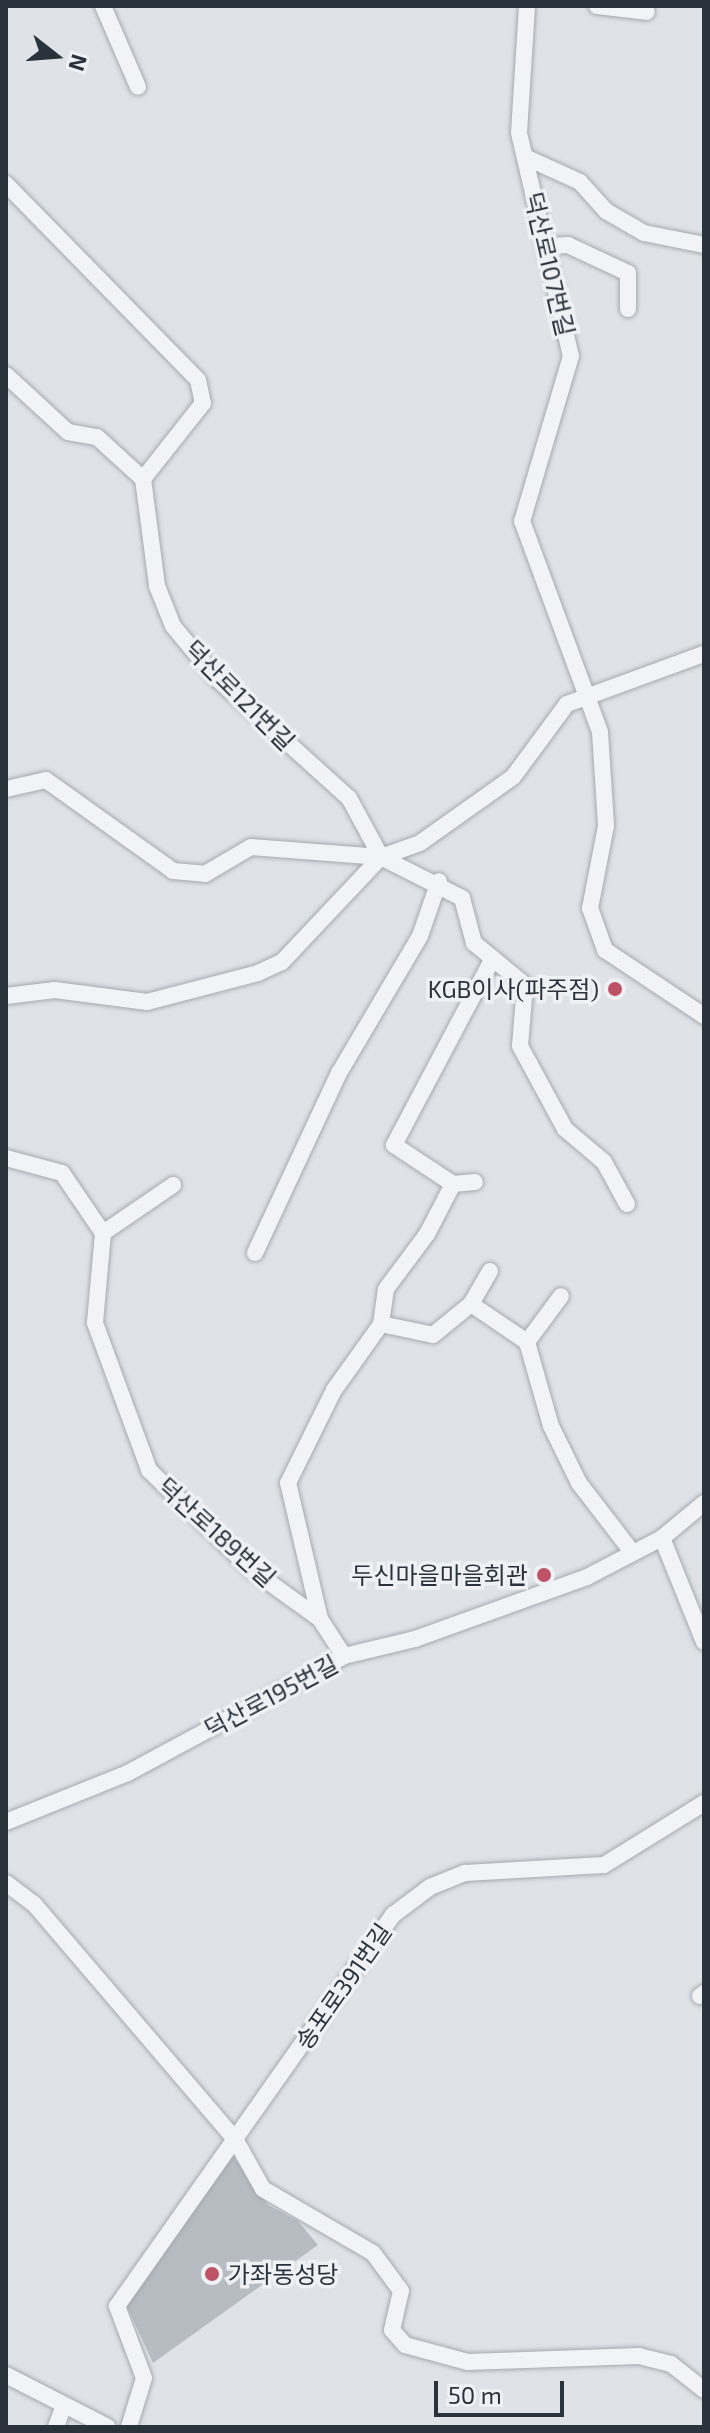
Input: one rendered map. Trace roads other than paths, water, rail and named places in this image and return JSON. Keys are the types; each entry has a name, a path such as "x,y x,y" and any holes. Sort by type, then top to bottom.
{"street":[{"path":"103,6 138,87"},
{"name":"덕산로107번길","path":"527,6 519,133 548,246 571,356 522,521 600,732 605,810 590,908 605,950 704,1016"},
{"path":"597,6 647,12"},
{"path":"525,157 580,182 606,211 644,233 704,245"},
{"path":"6,184 198,380 203,403 143,479 97,437 68,432 6,375"},
{"path":"548,246 568,245 628,273 628,309"},
{"name":"덕산로121번길","path":"143,479 157,586 173,626 216,678 349,798 381,857"},
{"path":"6,996 55,990 147,1002 258,973 282,962 381,857 420,843 513,777 567,704 704,654"},
{"path":"6,789 46,780 173,871 205,874 251,847 381,857 439,881 462,898 474,943 525,985 520,1046 565,1129 604,1162 627,1204"},
{"path":"255,1253 339,1073 420,936 439,881"},
{"path":"475,1182 453,1184 394,1145 492,960"},
{"path":"6,1158 62,1173 103,1233 173,1185"},
{"path":"344,1656 320,1619 288,1483 334,1390 381,1324 386,1289 427,1234 453,1184"},
{"name":"덕산로189번길","path":"103,1233 95,1323 149,1470 252,1570 320,1619"},
{"path":"381,1324 433,1335 471,1304 490,1271"},
{"path":"527,1342 561,1296"},
{"path":"471,1304 527,1342 551,1426 579,1483 633,1553"},
{"name":"덕산로195번길","path":"6,1822 128,1773 344,1656 429,1634 587,1577 662,1538 704,1503"},
{"path":"662,1538 704,1642"},
{"name":"송포로391번길","path":"129,2427 144,2378 117,2306 393,1915 430,1887 465,1873 604,1865 704,1803"},
{"path":"6,1883 34,1904 235,2139 263,2189 373,2253 401,2291 392,2330 405,2345 468,2362 639,2356 671,2364 704,2390"},
{"path":"6,2375 108,2427"},
{"path":"56,2427 64,2405"}],"place":[{"name":"KGB이사(파주점)","path":"615,989"},
{"name":"두신마을마을회관","path":"544,1575"},
{"name":"가좌동성당","path":"212,2274"}]}
